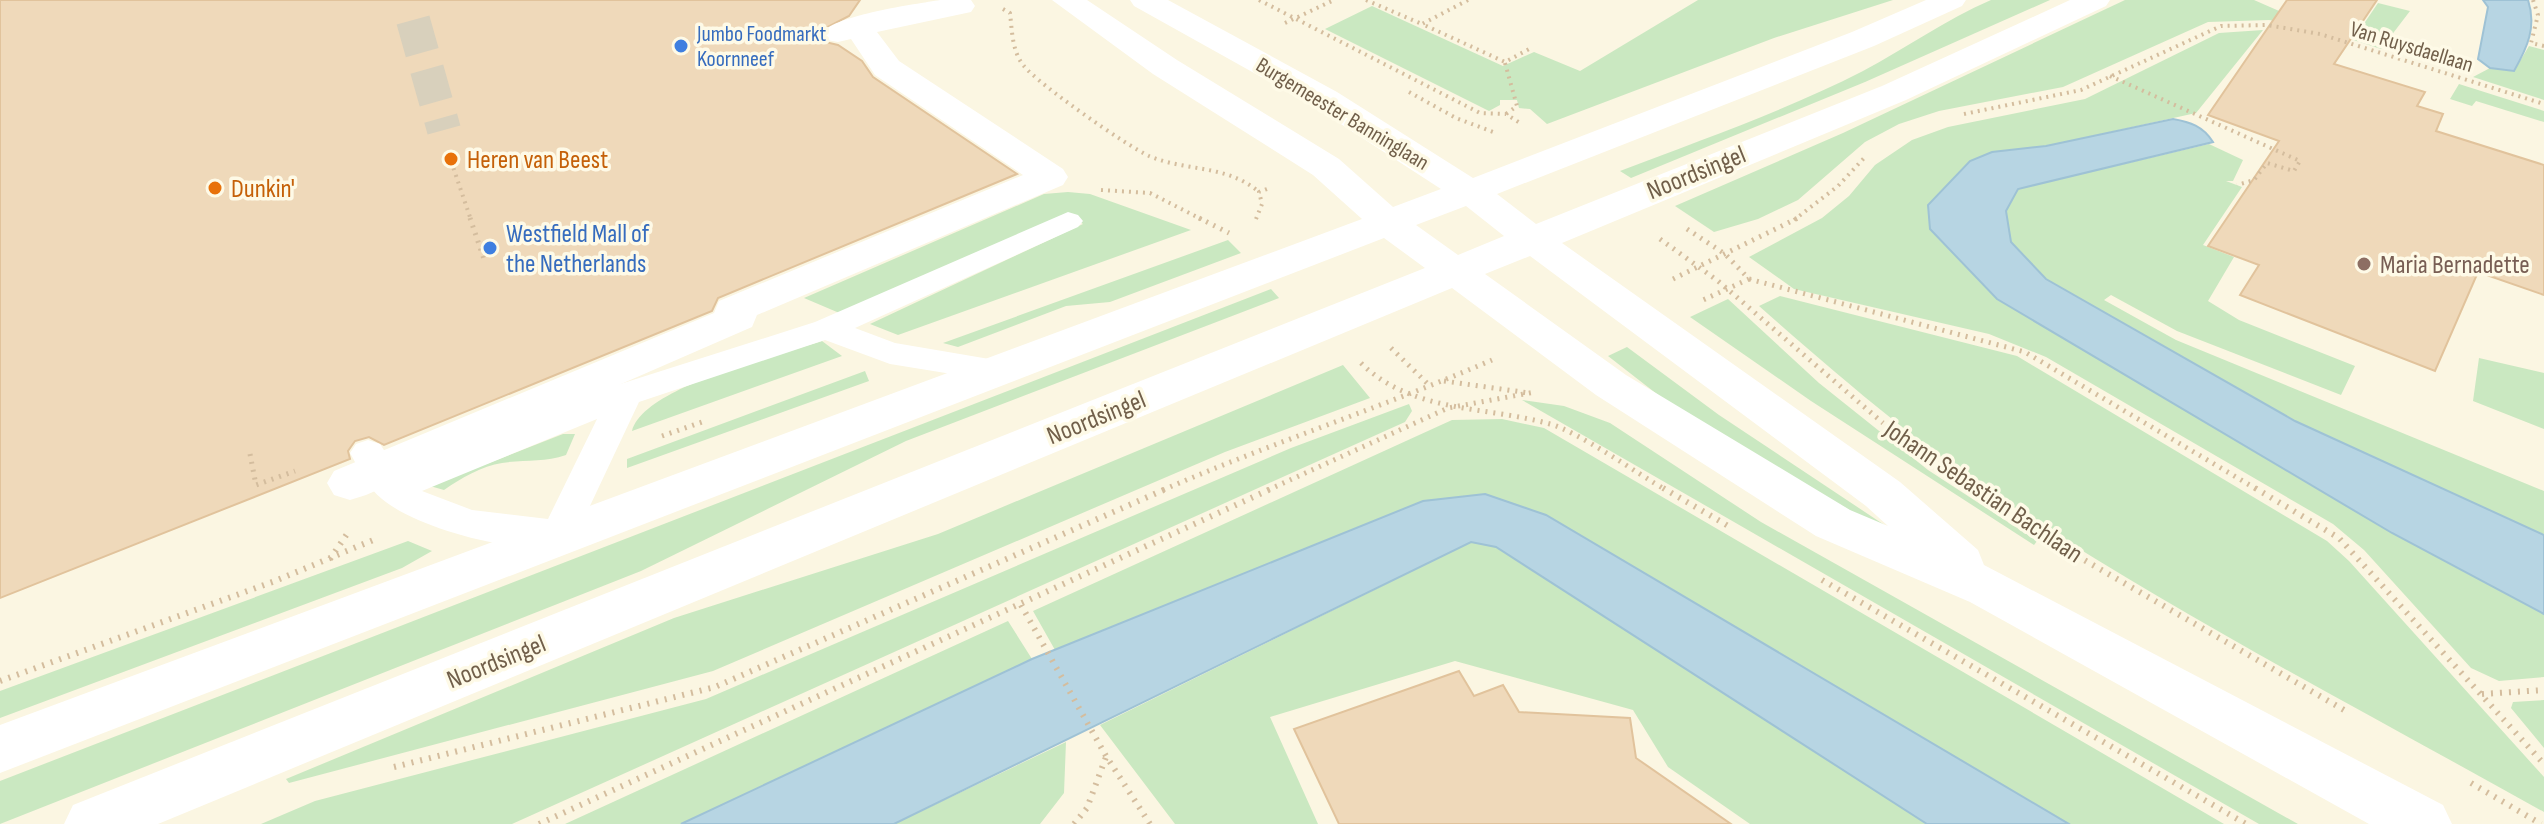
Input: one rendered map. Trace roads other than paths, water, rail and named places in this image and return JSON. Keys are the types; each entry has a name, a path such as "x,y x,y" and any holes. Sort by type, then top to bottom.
{"main road":[{"path":"1067,0 1165,67 1326,167 1387,222 1611,385 1833,523 1988,588 2423,824"},
{"name":"Burgemeester Banninglaan","path":"1145,0 1325,99 1470,192 1531,240"},
{"path":"0,749 559,534 1470,192 1863,39 1951,0"},
{"name":"Noordsingel","path":"93,824 1894,93 2095,0"},
{"path":"372,474 738,318 733,310 1050,177 887,68 848,30 901,7 960,6"},
{"path":"1531,240 1883,494 1988,588"}],"lane":[{"path":"372,474 826,329 1068,221"},
{"path":"826,329 890,353 995,370"},
{"path":"372,474 431,513 489,527 559,534 626,394"}],"water":[{"path":"2483,0 2528,0 2531,28 2514,71 2490,68 2478,59 2488,7"},
{"path":"2173,119 2196,126 2213,142 2018,189 2006,211 2011,242 2046,279 2295,421 2544,535 2544,614 2392,533 1997,299 1930,229 1928,205 1970,161 1992,152 2046,146"},
{"path":"1485,494 1546,515 2069,824 1927,824 1496,547 1471,542 894,824 681,824 1032,659 1423,501"}],"tunnel":[{"path":"413,20 444,130"}],"place":[{"name":"Jumbo Foodmarkt Koornneef","path":"681,46"},
{"name":"Heren van Beest","path":"451,159"},
{"name":"Dunkin'","path":"215,188"},
{"name":"Westfield Mall of the Netherlands","path":"490,248"},
{"name":"Maria Bernadette","path":"2364,264"}]}
